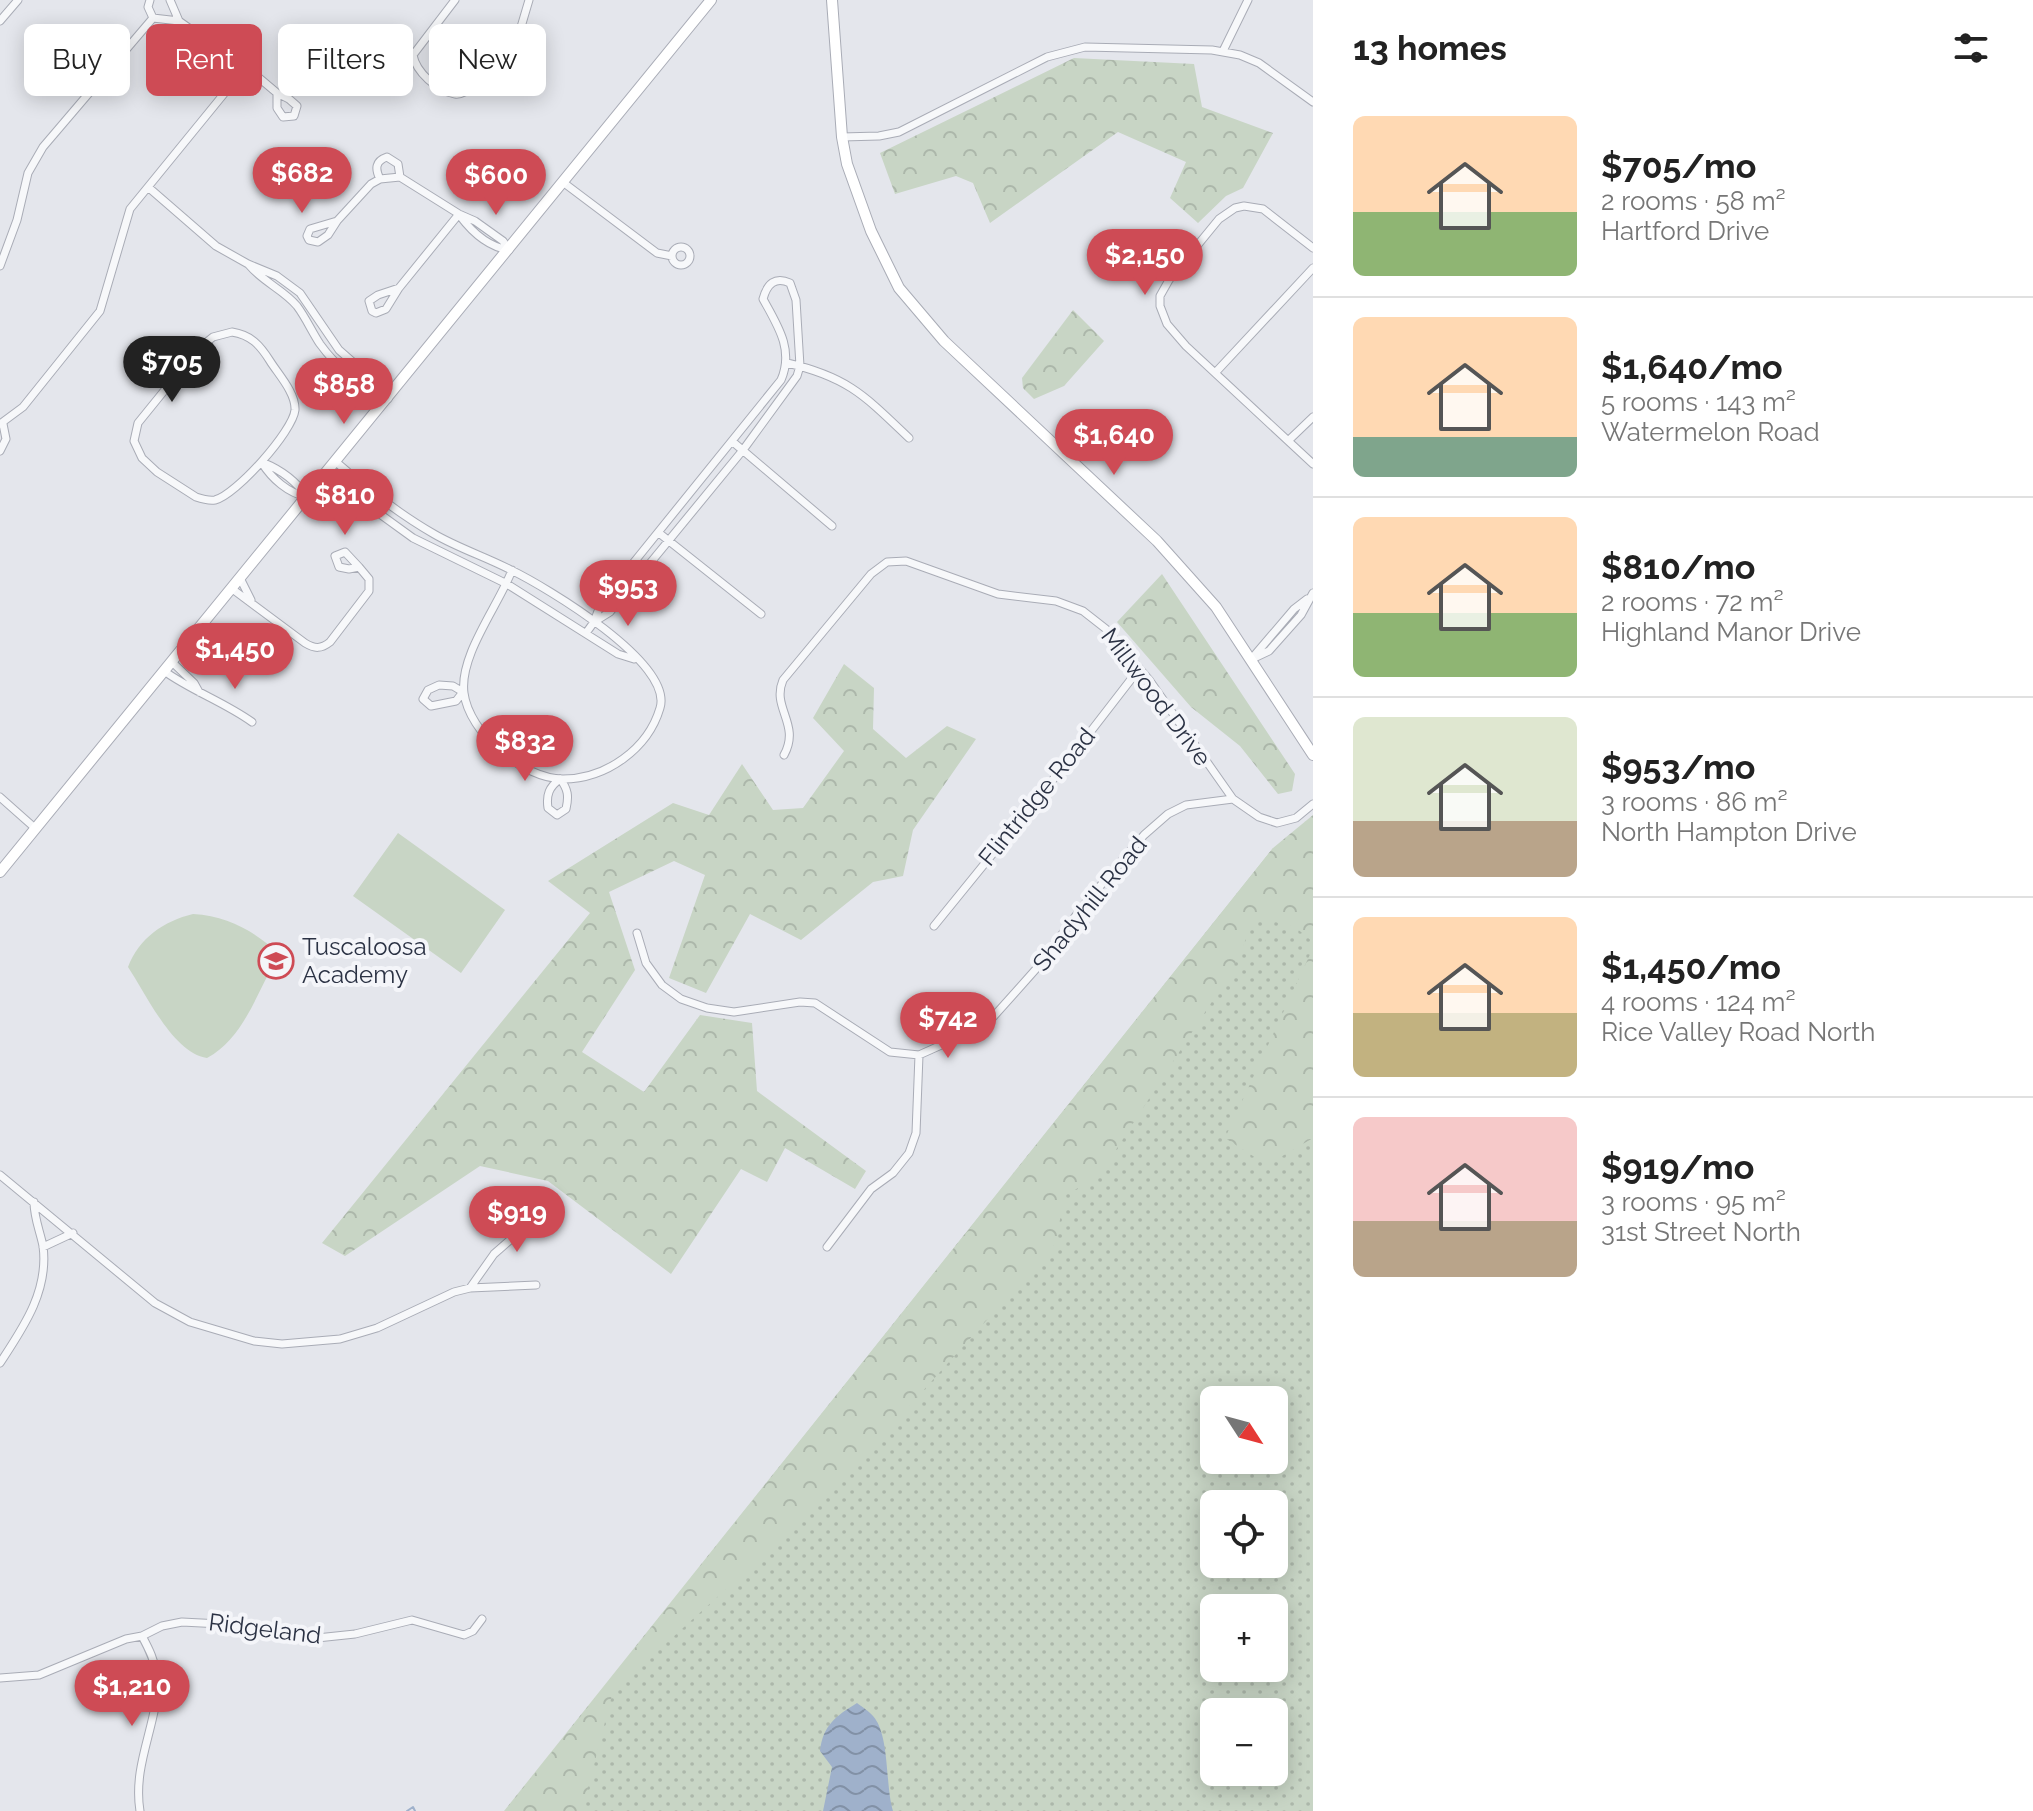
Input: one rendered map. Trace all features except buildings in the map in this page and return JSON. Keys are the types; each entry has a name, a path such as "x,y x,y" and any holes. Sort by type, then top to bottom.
{"street":[{"path":"0,21 18,0"},
{"path":"150,0 148,7 153,18"},
{"path":"170,0 179,21"},
{"path":"455,0 413,55 421,73 455,94 465,93 473,86 521,27 529,0"},
{"path":"0,872 711,0"},
{"path":"832,0 842,137 847,164 871,231 899,288 963,359 1157,541 1216,607 1313,755"},
{"path":"1223,51 1248,0"},
{"path":"153,18 183,24"},
{"path":"0,266 17,220 28,173 43,147 153,18"},
{"path":"842,137 899,132 1029,65 1065,50 1104,47 1223,51 1259,63 1313,102"},
{"path":"262,81 277,93"},
{"path":"0,451 6,439 2,424 23,407 100,311 130,209 222,96"},
{"path":"380,179 376,166 387,157 398,164 400,177"},
{"path":"337,221 357,197 380,179 400,177 475,221 503,241 509,250"},
{"path":"564,183 657,253 672,256"},
{"path":"148,187 216,246 248,264 260,278 296,305 322,347 372,393 388,399"},
{"path":"1313,248 1263,209 1244,206 1219,219 1169,280 1160,296 1162,315 1186,346 1313,464"},
{"path":"399,288 459,214"},
{"path":"1215,373 1313,268"},
{"path":"586,633 601,603 781,380 787,363 783,333 763,299 772,281 782,279 790,283 795,291 800,366 792,386 610,612 594,622"},
{"path":"232,332 250,338 264,351 294,401 292,420 262,463 224,496 205,500 157,472 136,450 134,441 138,423 198,349 213,337 232,332"},
{"path":"787,363 839,379 863,394 909,438"},
{"path":"1289,440 1313,417"},
{"path":"733,442 832,526"},
{"path":"336,462 388,504 435,535 512,570 542,586 594,622 626,646 658,686 662,704 652,730 640,745 618,763 592,774 560,779 552,785 547,797 548,808 557,815 566,809 567,787 560,779 514,762 499,751 474,720 463,692 453,686 439,685 428,690 423,699 431,706 445,705 456,701 463,692 477,635 512,570"},
{"path":"262,463 269,474 294,493 307,497"},
{"path":"326,475 413,538 507,584 618,654 636,659"},
{"path":"659,533 761,614"},
{"name":"Millwood Drive","path":"784,755 791,736 779,698 783,680 864,581 878,567 896,560 915,563 998,594 1056,601 1074,607 1099,622 1156,689 1233,799 1259,817 1277,823 1296,818 1313,804"},
{"path":"231,588 305,643 322,648 369,591 369,579 359,567"},
{"path":"240,578 252,602"},
{"path":"1252,659 1294,609 1311,596"},
{"path":"168,666 194,683 200,693 231,707 252,722"},
{"name":"Flintridge Road","path":"934,926 1139,669"},
{"path":"0,797 36,829"},
{"name":"Shadyhill Road","path":"919,1055 986,1025 1036,969 1093,894 1144,835 1168,814 1186,805 1233,799"},
{"path":"637,933 646,963 662,985 681,999 707,1008 734,1012 785,1003 815,1003 890,1052 919,1055 916,1133 909,1153 893,1173 871,1189 827,1247"},
{"path":"0,1175 172,1314 254,1341 311,1343 359,1334 454,1292 470,1288 536,1285"},
{"path":"0,1363 35,1306 40,1289 43,1247 34,1202"},
{"path":"470,1288 494,1254 518,1233 525,1203"},
{"path":"43,1247 73,1233"},
{"name":"Ridgeland","path":"0,1678 39,1675 162,1626 192,1621 240,1625 317,1638 336,1637 412,1620 464,1635 473,1631 482,1619"},
{"path":"140,1811 139,1770 157,1684 155,1665 142,1636"}],"green space":[{"path":"1074,58 1194,64 1202,107 1273,133 1243,188 1226,196 1198,223 1170,198 1186,162 1118,132 990,223 973,183 956,176 895,194 880,153"},
{"path":"1073,310 1104,341 1064,386 1034,399 1023,388 1022,378"},
{"path":"1162,574 1295,774 1292,791 1278,794 1240,746 1191,707 1117,622"},
{"path":"844,664 874,688 873,729 906,758 947,726 976,739 913,830 903,876 873,882 801,940 750,914 706,993 669,978 705,875 674,861 609,892 635,970 582,1052 644,1092 700,1015 752,1023 757,1091 866,1171 855,1189 785,1148 767,1182 741,1169 671,1274 548,1181 480,1166 345,1256 322,1243 590,913 548,881 673,803 709,815 742,764 773,810 803,808 844,751 813,718"},
{"path":"1313,815 1313,942 1295,927 1256,917 1231,972 1099,1176 1064,1196 1056,1243 823,1502 613,1691 582,1811 505,1811 1273,848"},
{"path":"398,833 505,910 461,973 353,896"},
{"path":"1273,848 1313,856 1313,1811 504,1811"},
{"path":"193,914 240,926 280,954 232,1038 207,1058 195,1054 172,1034 128,967 139,947 154,932 172,921"},
{"path":"1313,948 1313,1138 1267,1165 1225,1138"}],"water":[{"path":"857,1703 873,1716 882,1735 893,1811 823,1811 832,1767 820,1751 824,1734 832,1722"}],"waterway":[{"path":"407,1811 413,1807 415,1811"}],"place":[{"name":"Tuscaloosa Academy","path":"276,961"}]}
